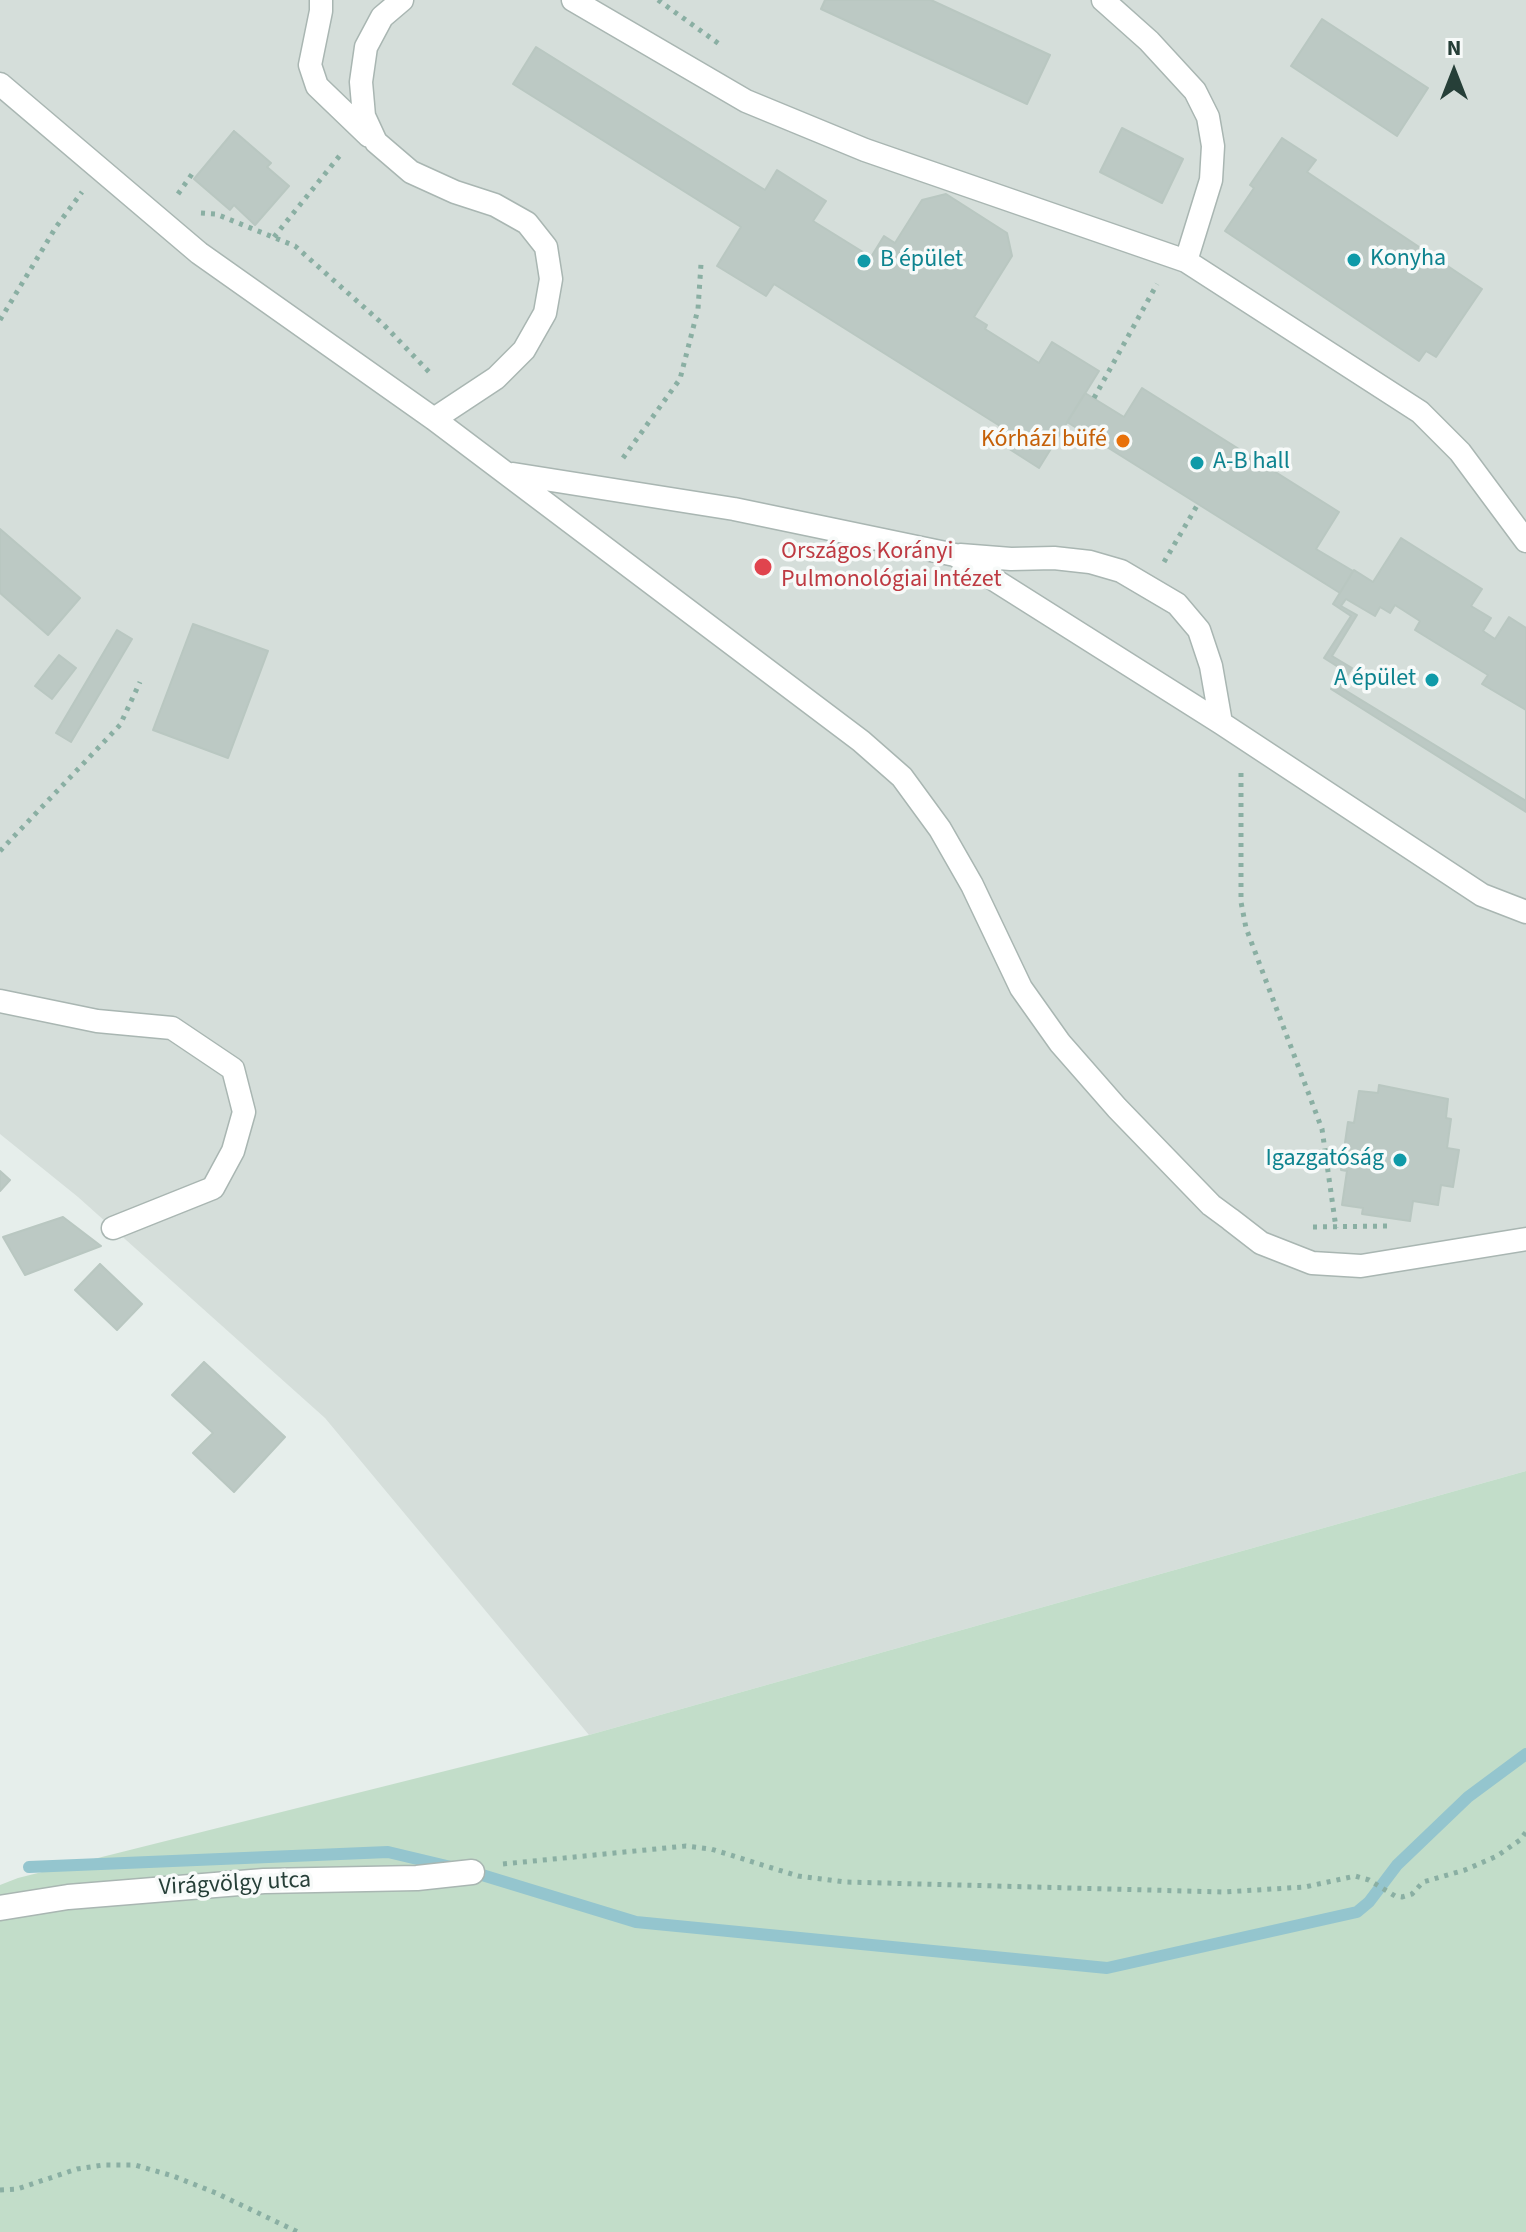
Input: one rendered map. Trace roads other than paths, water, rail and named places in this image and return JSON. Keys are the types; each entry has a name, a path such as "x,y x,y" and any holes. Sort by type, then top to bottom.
{"street":[{"name":"Virágvölgy utca","path":"0,1908 68,1897 264,1881 417,1878 472,1872"}],"lane":[{"path":"321,0 310,65 317,86 411,172 455,192 495,205 527,223 546,247 551,279 545,313 524,350 496,378 434,419"},
{"path":"369,135 361,82 366,47 382,17 402,0"},
{"path":"573,0 746,101 865,150 1179,259 1420,412 1460,452 1526,541"},
{"path":"1103,0 1149,41 1195,91 1208,117 1213,146 1211,180 1179,259"},
{"path":"0,84 199,253 434,419 861,741 902,777 940,829 972,885 1021,988 1060,1043 1127,1119 1211,1205 1261,1243 1312,1263 1361,1266 1526,1239"},
{"path":"507,474 734,509 955,555 1054,558 1090,562 1121,571 1177,604 1199,630 1211,666 1221,723"},
{"path":"955,555 1221,723 1482,895 1526,912"},
{"path":"0,1001 97,1021 172,1028 233,1069 244,1112 233,1151 213,1188 113,1228"}],"waterway":[{"path":"469,1871 636,1922 1107,1968 1357,1912 1369,1902 1397,1865 1468,1797 1526,1754"},
{"path":"29,1867 388,1852 451,1867"}],"place":[{"name":"Konyha","path":"1354,260"},
{"name":"B épület","path":"864,261"},
{"name":"Kórházi büfé","path":"1123,441"},
{"name":"A-B hall","path":"1197,463"},
{"name":"Országos Korányi Pulmonológiai Intézet","path":"763,567"},
{"name":"A épület","path":"1432,680"},
{"name":"Igazgatóság","path":"1400,1160"}]}
